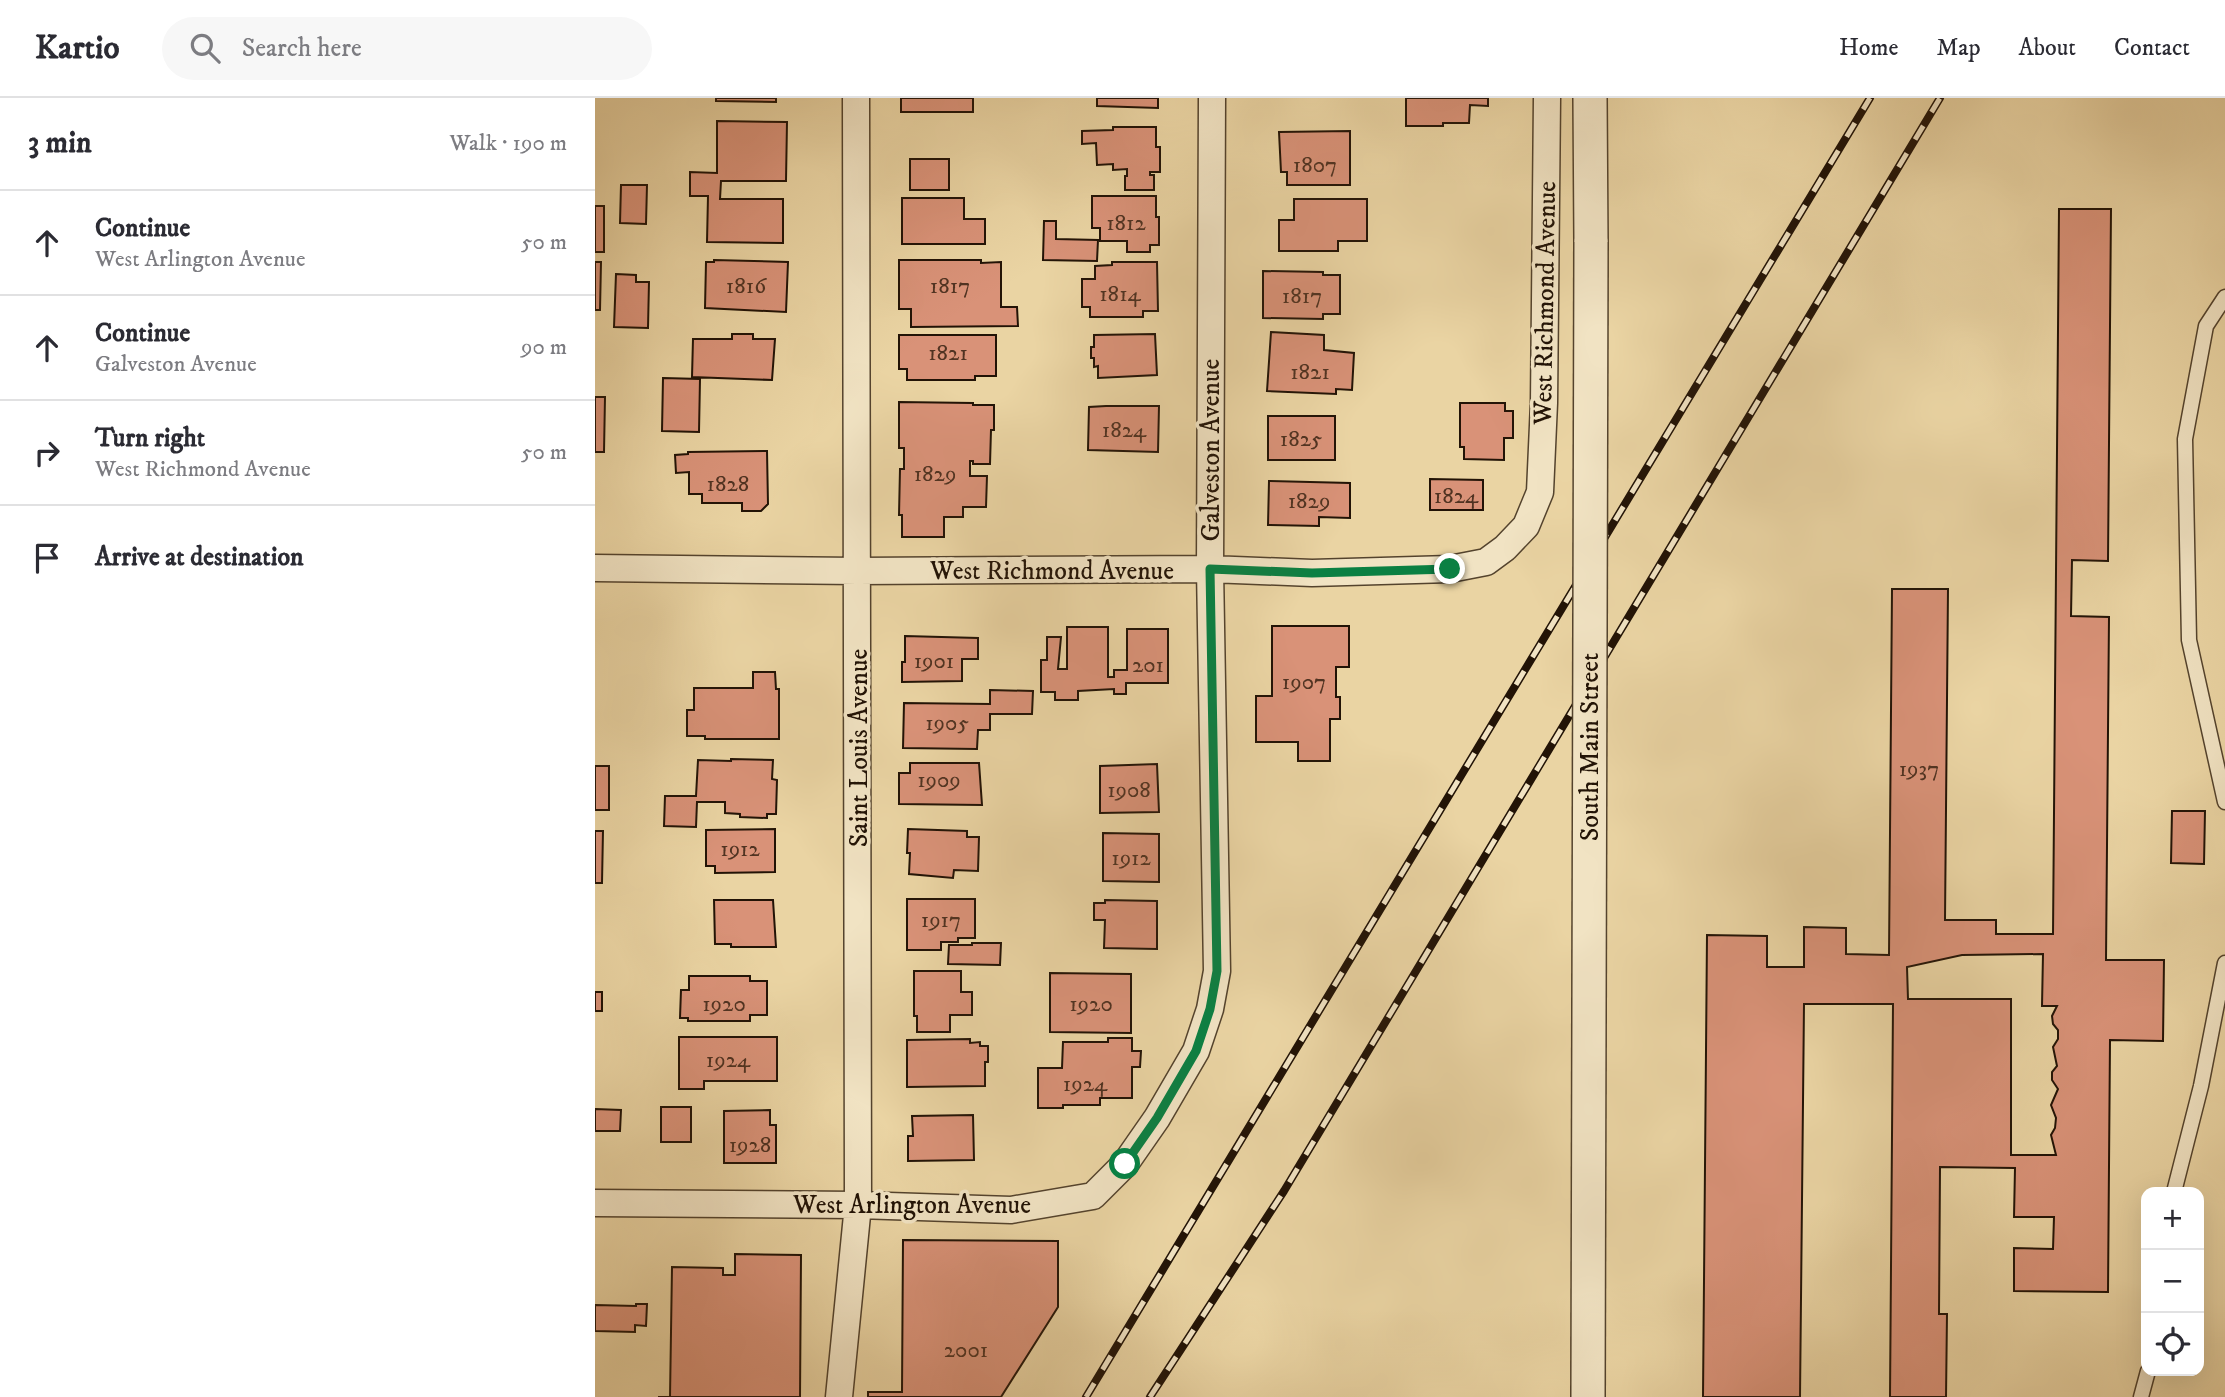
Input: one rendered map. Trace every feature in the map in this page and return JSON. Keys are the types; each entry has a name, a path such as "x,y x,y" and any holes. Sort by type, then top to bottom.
{"street":[{"name":"Saint Louis Avenue","path":"839,1397 858,1205 856,98"},
{"name":"Galveston Avenue","path":"1212,98 1210,569 1217,971"},
{"name":"West Richmond Avenue","path":"595,568 857,571 1210,569 1312,573 1450,569 1486,562 1505,548 1526,526 1540,492 1544,403 1547,98"},
{"name":"South Main Street","path":"1588,1397 1590,98"},
{"name":"West Arlington Avenue","path":"595,1203 858,1205 1011,1210 1093,1196 1125,1164 1157,1118 1196,1051 1210,1009 1217,971"}],"lane":[{"path":"2225,297 2206,326 2185,439 2189,640 2225,802"},
{"path":"2175,1187 2201,1086 2225,963"},
{"path":"2141,1397 2147,1376"}],"building":[{"path":"716,98 776,98 776,102 716,101"},
{"path":"901,98 973,98 973,112 901,112"},
{"path":"1097,98 1158,98 1158,108 1097,106"},
{"path":"1406,98 1488,98 1488,106 1470,105 1469,123 1406,126"},
{"path":"717,121 787,122 786,181 721,181 720,199 783,199 783,243 707,242 708,196 690,196 690,172 717,173"},
{"path":"1113,127 1156,127 1156,147 1160,147 1160,172 1150,172 1150,175 1154,175 1154,190 1125,190 1127,169 1113,170 1113,164 1097,165 1096,143 1082,144 1082,131 1113,130"},
{"path":"1350,131 1350,185 1287,185 1287,172 1281,172 1279,132"},
{"path":"910,159 949,159 949,190 910,190"},
{"path":"621,185 647,185 646,224 620,223"},
{"path":"1092,196 1156,196 1159,245 1150,245 1150,252 1127,252 1127,241 1100,241 1100,228 1092,228"},
{"path":"902,198 964,198 964,219 985,219 985,244 902,244"},
{"path":"1294,199 1367,199 1367,241 1338,241 1338,251 1279,251 1279,220 1294,220"},
{"path":"595,206 604,206 604,252 595,252"},
{"path":"2059,209 2111,209 2108,561 2072,560 2071,616 2109,617 2106,960 2164,960 2163,1041 2110,1040 2108,1292 2014,1291 2014,1248 2053,1249 2054,1217 2014,1217 2015,1168 1940,1167 1939,1314 1947,1314 1946,1397 1890,1397 1893,1004 1804,1004 1800,1397 1703,1397 1707,935 1767,936 1767,967 1804,967 1804,927 1846,928 1846,954 1889,955 1892,589 1948,589 1945,920 1996,920 1996,934 2053,934","holes":["2043,954 2042,1006 2057,1006 2052,1016 2053,1024 2058,1030 2058,1039 2053,1047 2057,1066 2052,1072 2052,1080 2058,1089 2051,1105 2056,1118 2051,1135 2056,1155 2011,1155 2011,999 1908,999 1907,967 1962,955"]},
{"path":"1044,221 1056,221 1056,239 1098,240 1097,261 1043,260"},
{"path":"899,260 1001,262 1001,307 1017,307 1018,326 911,327 911,309 899,309"},
{"path":"595,262 601,262 600,310 595,310"},
{"path":"706,262 788,262 786,312 705,308"},
{"path":"1112,262 1157,262 1158,311 1143,311 1143,317 1090,317 1090,307 1082,307 1082,279 1095,279 1095,266 1112,265"},
{"path":"1263,271 1323,272 1323,275 1340,275 1340,314 1323,314 1323,319 1263,318"},
{"path":"616,274 636,275 636,282 649,282 648,328 614,327"},
{"path":"1271,332 1324,335 1324,350 1354,353 1352,390 1336,389 1336,394 1267,391"},
{"path":"732,334 753,334 753,339 775,339 772,380 692,377 693,339 732,339"},
{"path":"1155,334 1157,375 1098,378 1098,366 1094,367 1094,358 1091,358 1094,335"},
{"path":"899,335 996,335 996,376 975,376 975,380 907,380 907,369 899,369"},
{"path":"663,378 700,379 699,432 662,431"},
{"path":"595,397 605,397 604,452 595,452"},
{"path":"899,402 994,405 990,464 973,464 973,461 970,461 970,476 987,476 986,507 963,507 963,517 944,517 944,537 902,537 902,515 899,515 900,469 904,469 904,448 899,448"},
{"path":"1460,403 1505,403 1505,411 1513,411 1513,438 1504,438 1504,460 1464,459 1464,447 1460,447"},
{"path":"1159,406 1158,452 1088,450 1089,407"},
{"path":"1268,416 1335,416 1335,460 1268,460"},
{"path":"767,451 768,504 761,511 742,511 742,503 702,503 702,494 689,494 689,472 676,473 675,455 688,452"},
{"path":"1430,479 1483,480 1483,510 1430,510"},
{"path":"1269,481 1350,483 1350,518 1319,517 1319,526 1268,525"},
{"path":"1272,626 1349,626 1349,667 1336,667 1336,697 1340,697 1340,719 1330,719 1330,761 1298,761 1298,742 1256,742 1256,696 1272,696"},
{"path":"1067,627 1108,627 1108,677 1114,677 1114,670 1127,670 1127,629 1168,629 1168,683 1126,683 1126,694 1114,694 1114,689 1078,691 1078,700 1055,700 1055,692 1041,692 1041,660 1047,660 1047,637 1061,637 1058,669 1067,669"},
{"path":"905,636 978,638 978,659 962,659 962,681 902,682"},
{"path":"753,672 775,672 776,689 779,689 779,739 705,739 705,736 687,736 687,710 694,710 694,688 753,688"},
{"path":"990,690 1033,691 1032,714 990,714 990,730 978,730 977,749 903,748 904,703 990,704"},
{"path":"698,760 773,760 772,779 777,780 776,814 767,814 767,818 740,817 740,814 725,813 725,802 697,802 696,827 664,826 665,796 696,796"},
{"path":"910,763 979,763 982,805 899,804 899,773 910,773"},
{"path":"1157,764 1159,812 1100,813 1100,766"},
{"path":"595,766 609,766 609,810 595,810"},
{"path":"2172,811 2205,811 2204,864 2171,863"},
{"path":"775,829 775,872 715,873 715,866 706,866 706,830"},
{"path":"908,829 967,831 967,837 979,837 978,871 954,870 953,878 909,874"},
{"path":"595,831 603,831 602,883 595,883"},
{"path":"1103,833 1159,834 1159,882 1103,881"},
{"path":"907,899 975,899 975,938 941,942 941,950 907,950"},
{"path":"714,900 773,900 776,947 731,947 731,944 715,944"},
{"path":"1105,900 1157,901 1157,949 1104,948 1105,920 1094,920 1094,903 1105,903"},
{"path":"1001,943 1000,965 948,964 949,945"},
{"path":"914,971 961,971 961,992 972,992 972,1015 950,1015 950,1032 917,1032 917,1016 914,1016"},
{"path":"1050,973 1131,974 1131,1033 1050,1032"},
{"path":"689,976 750,976 750,981 767,981 767,1015 750,1015 750,1021 688,1021 688,1018 680,1018 681,990 689,990"},
{"path":"595,992 602,992 602,1011 595,1011"},
{"path":"679,1037 777,1037 777,1081 704,1081 704,1089 679,1089"},
{"path":"1108,1038 1132,1038 1132,1051 1141,1051 1140,1067 1132,1067 1132,1098 1100,1098 1100,1105 1038,1108 1038,1068 1062,1068 1063,1042 1108,1042"},
{"path":"970,1039 970,1043 980,1042 980,1046 988,1046 985,1086 907,1087 907,1040"},
{"path":"661,1107 691,1107 691,1142 661,1142"},
{"path":"595,1109 621,1110 620,1131 595,1131"},
{"path":"770,1110 770,1125 776,1125 776,1163 724,1163 724,1111"},
{"path":"973,1115 974,1160 908,1161 908,1136 913,1136 912,1116"},
{"path":"903,1240 1058,1241 1058,1307 1001,1397 868,1397 868,1392 902,1392"},
{"path":"735,1254 801,1255 800,1397 670,1397 672,1267 723,1268 723,1275 735,1275"},
{"path":"647,1304 646,1326 635,1325 635,1332 595,1331 595,1305"}],"railway":[{"path":"1086,1397 1870,98"},
{"path":"1150,1397 1284,1191 1940,98"}],"route":[{"path":"1125,1164 1157,1118 1196,1051 1210,1009 1217,971 1210,569 1312,573 1450,569"}]}
